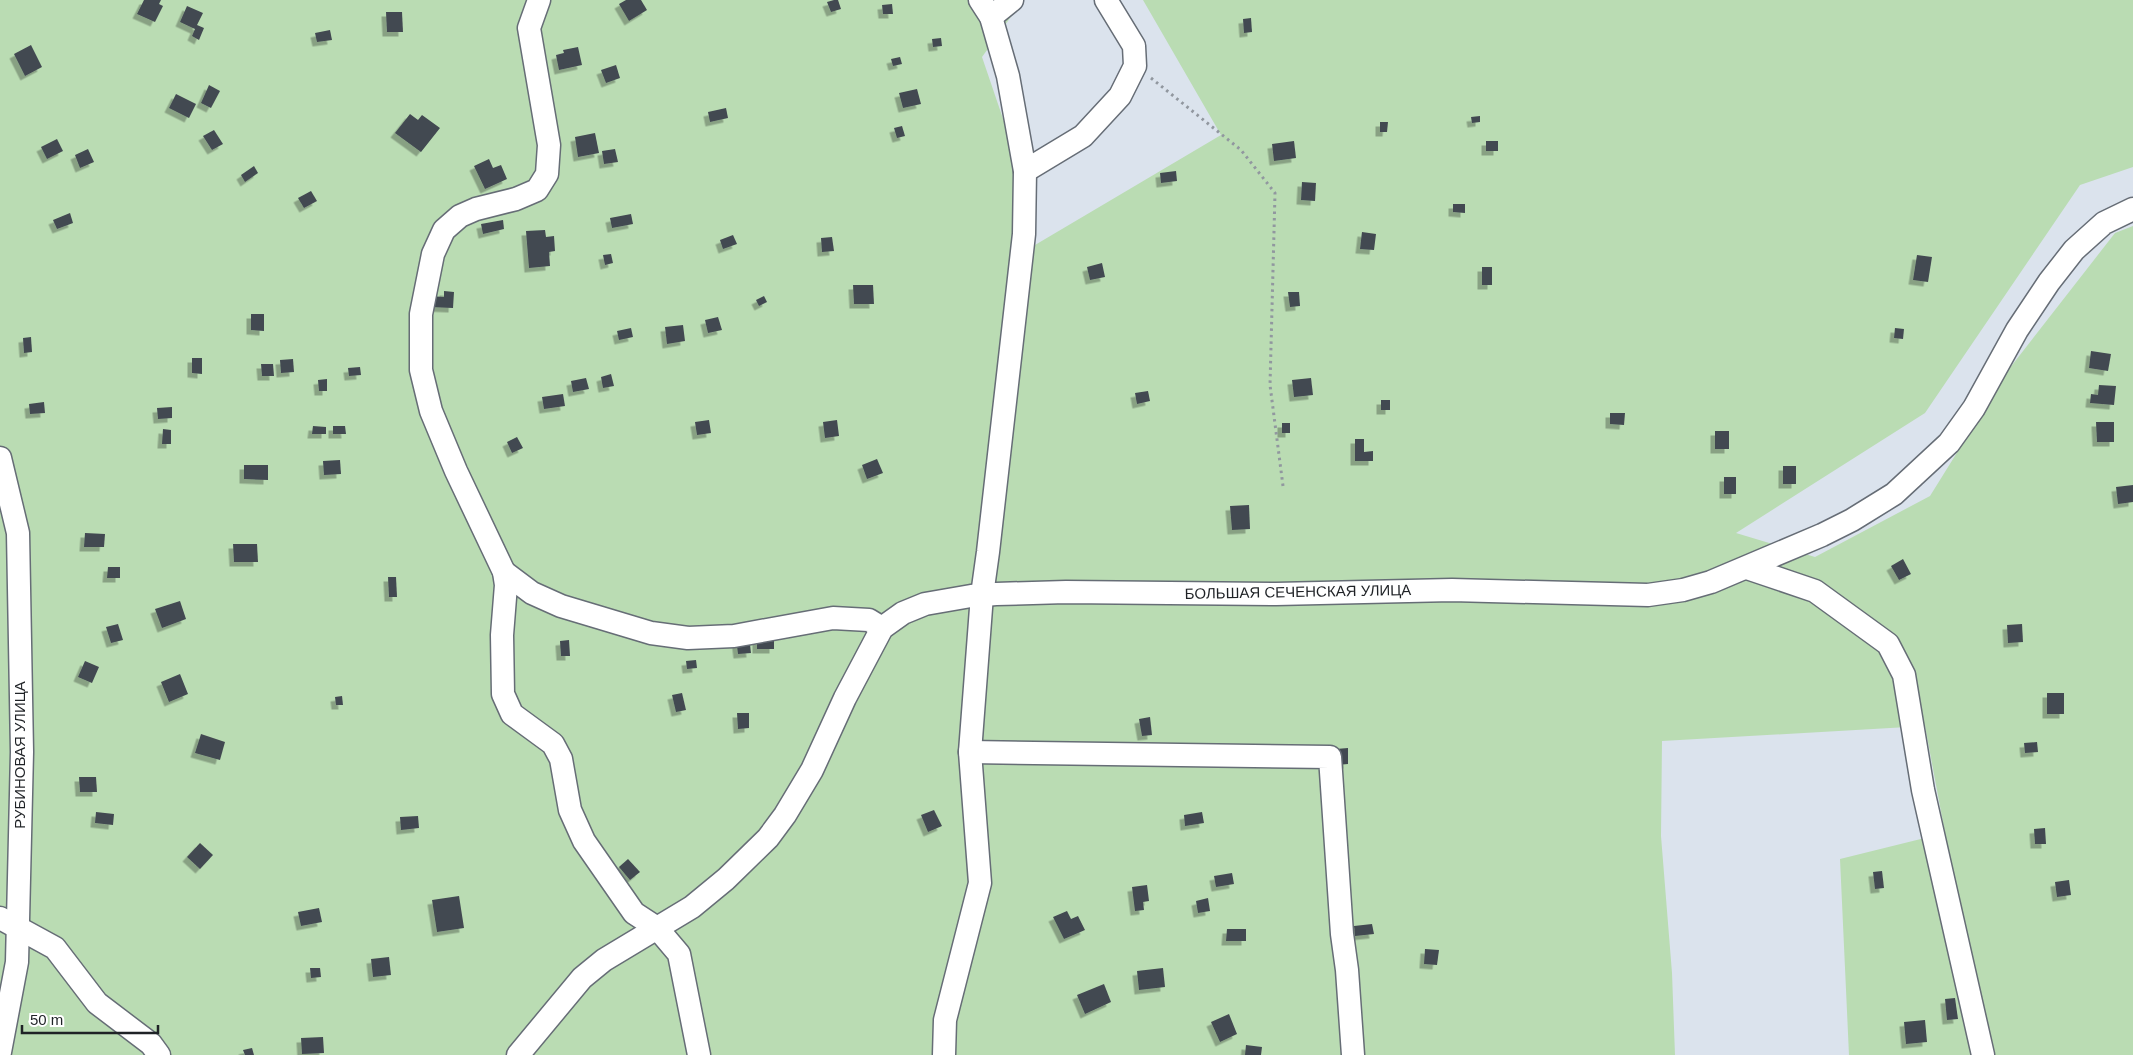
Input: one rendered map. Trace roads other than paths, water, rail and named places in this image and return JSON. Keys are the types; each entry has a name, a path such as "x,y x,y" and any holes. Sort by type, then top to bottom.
{"street":[{"path":"539,0 529,28 549,145 548,174 537,190 516,199 476,209 460,216 444,230 433,254 421,314 421,370 431,411 456,472 504,572 506,585 502,635 503,694 512,714 553,744 561,759 570,810 584,841 634,912 657,928 680,954 699,1055"},
{"path":"944,1055 945,1020 980,883 970,752 982,595 1024,234 1025,171 1008,76 986,9 1012,0"},
{"path":"1025,171 1083,136 1120,96 1135,66 1134,46 1106,0"},
{"name":"БОЛЬШАЯ СЕЧЕНСКАЯ УЛИЦА","path":"518,1055 582,978 604,960 692,906 719,885 768,838 785,815 812,770 844,698 882,628 903,613 926,604 982,595 1066,592 1276,594 1452,590 1648,595 1683,590 1711,582 1747,568 1852,520 1894,494 1948,443 1974,408 2017,330 2049,282 2074,250 2104,223 2133,209"},
{"name":"РУБИНОВАЯ УЛИЦА","path":"0,1052 17,962 9,924 22,752 18,533 1,469"},
{"path":"1747,568 1816,591 1888,644 1904,675 1923,790 1982,1055"},
{"path":"504,572 532,593 561,606 651,633 688,638 734,636 833,618 869,620 882,628"},
{"path":"970,752 1330,757 1352,1055"},
{"path":"9,924 55,948 97,1002 151,1044 159,1055"}]}
